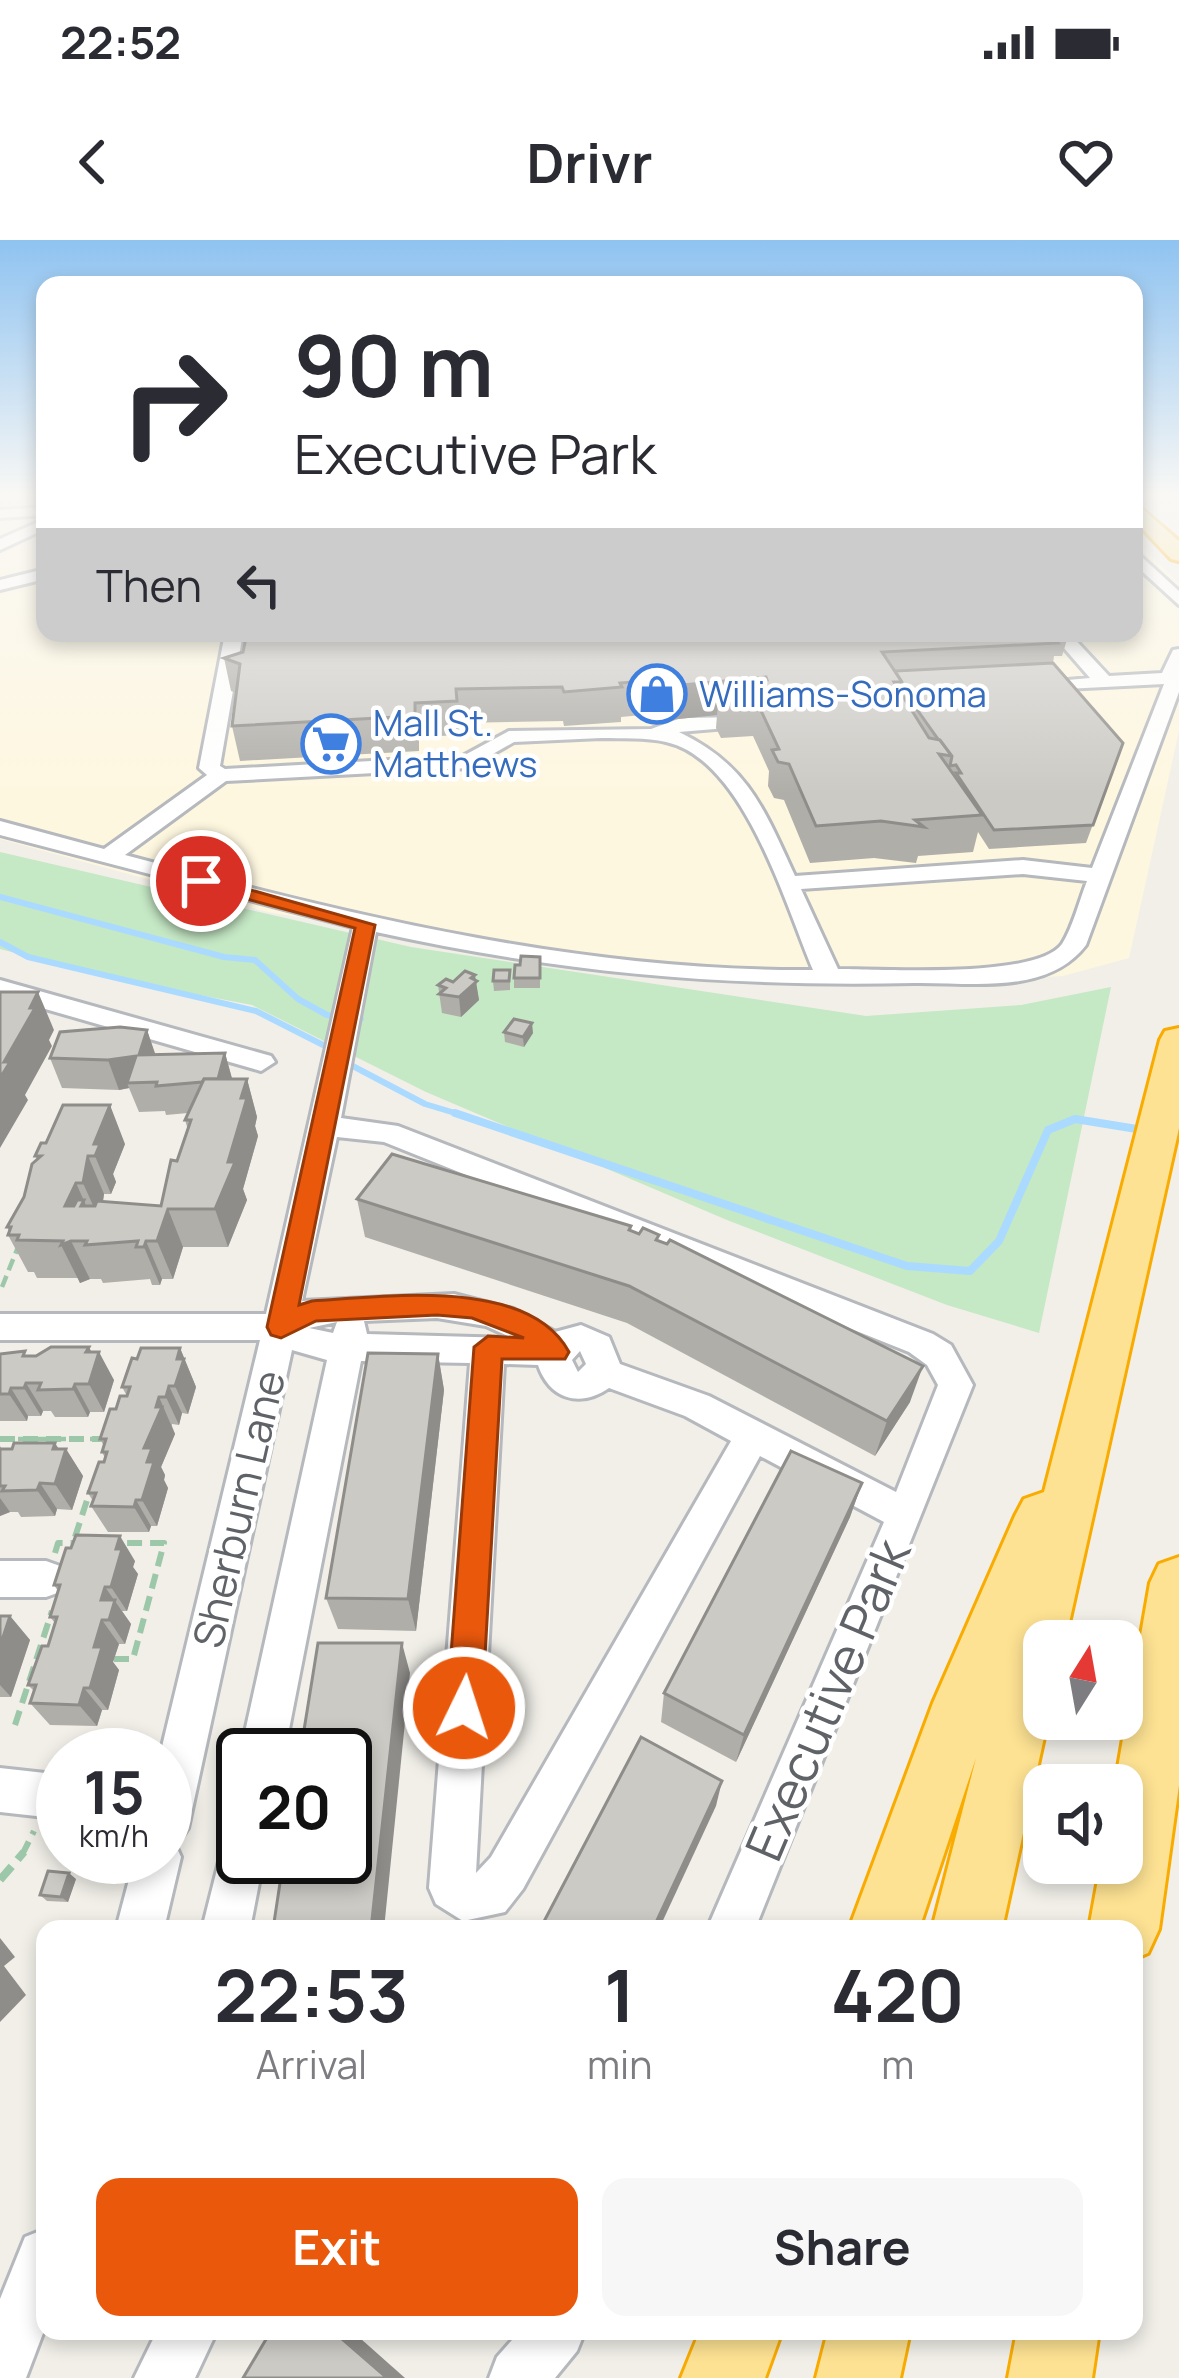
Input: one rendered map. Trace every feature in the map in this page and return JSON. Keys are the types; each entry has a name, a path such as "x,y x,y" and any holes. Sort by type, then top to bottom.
{"highway":[{"path":"969,1920 1179,1040"},
{"path":"887,1920 964,1702 1099,1384"},
{"path":"1125,1920 1179,1583"},
{"path":"723,2378 738,2340"},
{"path":"858,2378 867,2340"},
{"path":"1050,2378 1056,2340"}],"street":[{"path":"221,775 209,768 232,642"},
{"path":"1068,642 1106,682"},
{"path":"1177,678 1170,671 1179,654"},
{"path":"1052,686 1177,678"},
{"path":"0,828 365,925 608,965 695,974 1002,974 1065,957 1098,876 1121,785 1177,678"},
{"path":"655,734 681,724 739,722"},
{"path":"108,857 221,775 468,762 509,737 524,735 655,734 689,742 709,754 748,796 830,977"},
{"path":"788,884 1018,858 1098,876"},
{"name":"Sherburn Lane","path":"187,1728 326,1126 365,925"},
{"path":"4,996 261,1062"},
{"path":"326,1126 388,1132 899,1334 939,1354 956,1385 906,1515"},
{"name":"Executive Park","path":"351,1327 437,1304 474,1308 536,1331 555,1352"},
{"name":"Executive Park","path":"0,1327 281,1327 312,1311 351,1327 488,1347 555,1352 572,1341 592,1343 604,1356 603,1372 697,1406 906,1515 735,1920"},
{"path":"268,1728 351,1327"},
{"path":"488,1347 452,1888 463,1898 488,1895 507,1873 753,1435"},
{"path":"0,1579 49,1595"},
{"path":"0,1790 36,1794"},
{"path":"142,1920 151,1884"},
{"path":"228,1920 235,1884"},
{"path":"0,2369 36,2279"},
{"path":"163,2378 184,2340"},
{"path":"518,2378 550,2340"}],"path":[{"path":"2,1287 19,1246"},
{"path":"0,1438 107,1439"},
{"path":"74,1543 94,1481"},
{"path":"15,1725 58,1543 96,1543"},
{"path":"114,1659 133,1659 164,1543 118,1543"},
{"path":"0,1880 18,1864 36,1833"}],"shaded area":[{"name":"Mall St. Matthews","path":"0,594 36,594 36,642 1143,642 1143,594 1179,594 1179,731 1129,958 1063,976 925,983 732,982 604,968 268,912 0,839"}],"green space":[{"path":"0,852 411,947 866,1016 1021,1005 1111,987 1039,1333 947,1305 727,1220 426,1092 252,1005 121,980 0,949"}],"building":[{"name":"Mall St. Matthews","path":"245,642 1058,643 882,652 902,682 894,682 929,738 940,740 952,756 939,754 982,815 915,820 924,827 881,821 816,826 789,764 778,762 772,750 779,749 757,702 724,703 719,694 756,692 752,681 766,677 661,687 644,686 643,681 564,692 562,687 456,689 457,701 415,703 415,716 232,726 240,664 224,658 243,652"},
{"path":"1053,663 1123,743 1093,825 994,830 895,671"},
{"path":"521,956 540,957 540,978 514,978"},
{"path":"494,970 510,970 509,981 493,981"},
{"path":"465,971 477,981 459,997 439,994 446,988 438,985 446,979 453,982"},
{"path":"0,992 38,992 30,1008 35,1008 0,1078"},
{"path":"514,1019 532,1023 523,1037 504,1032"},
{"path":"120,1027 147,1030 139,1055 225,1053 218,1079 156,1086 157,1082 127,1083 136,1056 50,1058 60,1032"},
{"path":"204,1079 247,1079 241,1098 247,1098 228,1162 235,1162 215,1209 168,1209 157,1241 146,1241 144,1247 136,1247 138,1241 61,1245 63,1241 17,1240 19,1235 8,1235 32,1164 41,1156 35,1156 63,1105 110,1105 94,1144 100,1144 95,1156 88,1156 83,1183 76,1183 65,1206 84,1200 81,1206 95,1206 97,1201 161,1206 171,1160 177,1161 191,1120 185,1120"},
{"path":"392,1154 631,1226 629,1230 639,1234 643,1228 659,1235 656,1240 667,1244 670,1240 923,1366 887,1421 629,1286 357,1199"},
{"path":"51,1347 89,1347 86,1352 99,1352 89,1384 38,1390 41,1383 26,1383 24,1388 0,1394 0,1354 25,1351 23,1356 36,1356"},
{"path":"141,1348 180,1348 177,1359 184,1359 175,1386 169,1386 166,1397 159,1397 156,1407 162,1407 144,1448 152,1448 147,1462 154,1462 142,1500 136,1500 134,1507 91,1506 96,1493 88,1493 107,1452 102,1452 106,1439 100,1439 110,1409 116,1409 120,1396 127,1396 130,1387 122,1387 132,1358 137,1359"},
{"path":"368,1353 438,1354 408,1599 326,1598"},
{"path":"14,1443 55,1443 53,1449 66,1449 55,1484 2,1491 0,1449 12,1449"},
{"path":"791,1451 862,1483 744,1735 664,1693"},
{"path":"76,1535 120,1536 116,1549 122,1549 111,1587 105,1587 101,1600 115,1600 109,1620 102,1620 94,1647 102,1647 90,1688 84,1688 79,1705 30,1703 36,1685 28,1685 57,1617 50,1617 60,1585 54,1585 66,1548 71,1548"},
{"path":"0,1616 10,1616 0,1646"},
{"path":"318,1643 402,1643 372,1920 274,1920 280,1884 372,1884 372,1728 304,1728"},
{"path":"641,1737 722,1781 657,1920 545,1920"},
{"path":"44,1884 65,1884 61,1897 40,1895"},
{"path":"266,2340 343,2340 387,2378 243,2378"}],"waterway":[{"path":"0,897 224,957 255,960 298,999 327,1015 361,1019"},
{"path":"0,942 28,957 256,1011 331,1049"},
{"path":"347,1063 425,1104 455,1113"},
{"path":"455,1113 465,1116"},
{"path":"455,1113 907,1266 970,1271 999,1241 1048,1130 1075,1119 1143,1130"}],"place":[{"name":"Williams-Sonoma","path":"657,694"},
{"name":"Mall St. Matthews","path":"331,744"}],"route":[{"path":"201,881 365,925 281,1327 312,1311 437,1304 474,1308 536,1331 555,1352 488,1347 464,1708"}]}
